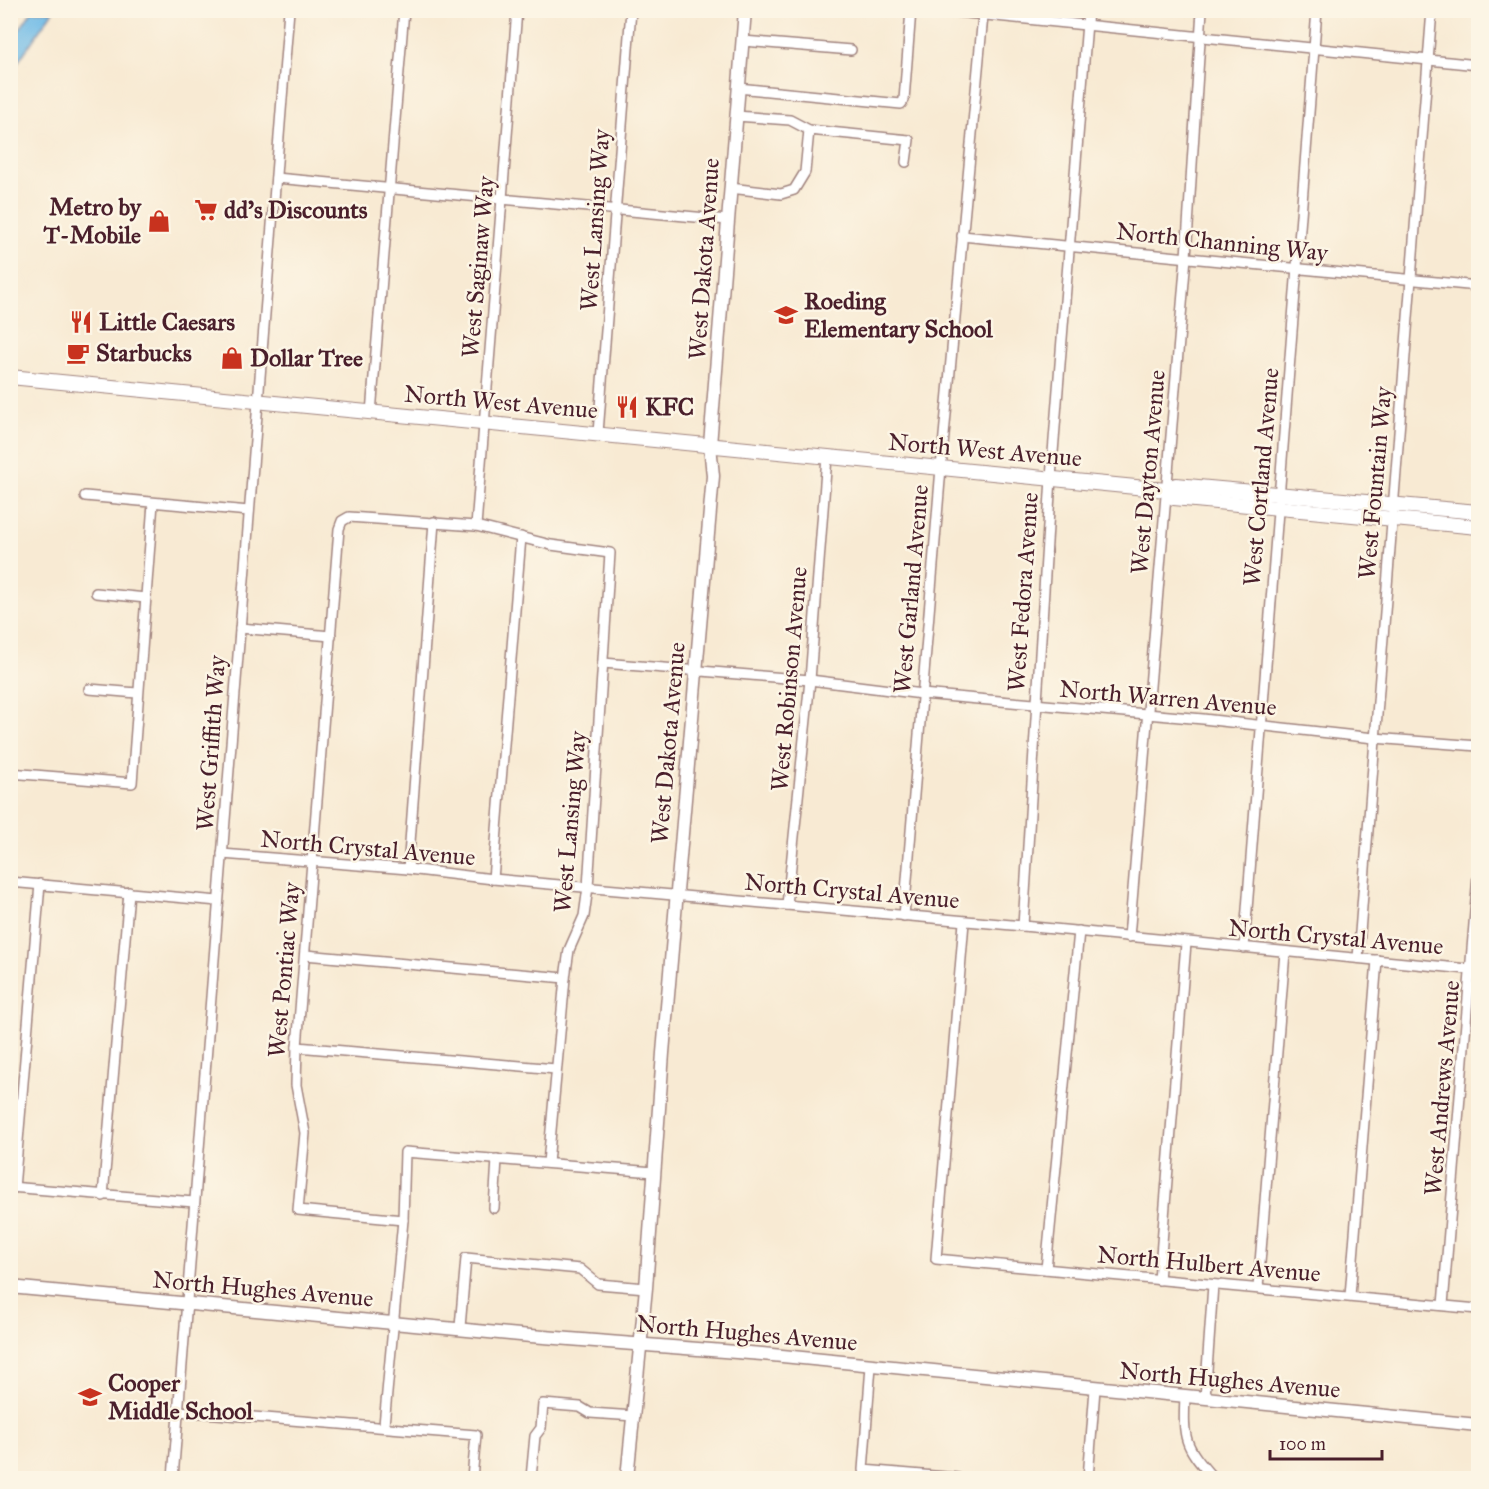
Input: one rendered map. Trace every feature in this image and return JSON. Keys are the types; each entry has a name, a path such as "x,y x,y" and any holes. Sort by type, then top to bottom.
{"main road":[{"name":"North West Avenue","path":"10,377 1051,478 1166,490 1174,498 1392,503 1479,512"},
{"name":"North West Avenue","path":"1278,501 1391,518 1479,527"}],"street":[{"name":"West Griffith Way","path":"173,1479 289,10"},
{"path":"371,413 404,10"},
{"name":"West Saginaw Way","path":"476,526 504,197 517,10"},
{"name":"West Lansing Way","path":"598,433 631,10"},
{"name":"West Dakota Avenue","path":"627,1479 646,1288 676,894 713,476 710,445 745,10"},
{"path":"738,88 901,104 904,100 911,10"},
{"path":"937,10 1086,27 1479,65"},
{"name":"West Fedora Avenue","path":"1023,926 1035,705 1051,478 1088,10"},
{"name":"West Dayton Avenue","path":"1129,937 1186,257 1202,10"},
{"name":"West Cortland Avenue","path":"1244,948 1317,10"},
{"name":"West Fountain Way","path":"1358,958 1432,10"},
{"name":"West Garland Avenue","path":"904,916 941,468 974,112 979,13"},
{"path":"743,41 851,50"},
{"path":"736,116 794,121 809,130 909,140 906,162"},
{"path":"730,188 781,194 794,190 805,171 809,130"},
{"path":"276,178 504,197 728,220"},
{"name":"North Channing Way","path":"962,236 1479,286"},
{"name":"West Robinson Avenue","path":"787,905 810,680 828,457"},
{"path":"85,496 249,511"},
{"path":"10,773 132,783 153,502"},
{"name":"West Pontiac Way","path":"404,1220 298,1210 305,1133 296,1085 297,1047 339,529 345,518 361,516 434,522"},
{"path":"408,868 434,522 476,526 521,537 493,879"},
{"name":"West Lansing Way","path":"521,537 610,553 588,887 584,916 569,950 548,1163"},
{"path":"96,593 146,598"},
{"path":"240,628 331,636"},
{"name":"North Warren Avenue","path":"603,663 696,669 922,694 1479,746"},
{"path":"89,688 137,693"},
{"name":"North Crystal Avenue","path":"222,854 408,868 493,879 1079,931 1475,970"},
{"name":"West Andrews Avenue","path":"1443,1305 1475,970 1479,875"},
{"path":"10,882 218,901"},
{"path":"40,884 12,1187 194,1202"},
{"path":"103,1196 129,892"},
{"name":"North Hulbert Avenue","path":"964,922 936,1259 1479,1309"},
{"path":"1046,1269 1079,931"},
{"path":"1159,1280 1186,943"},
{"path":"1258,1288 1285,952"},
{"path":"305,955 565,978"},
{"path":"1350,1296 1377,960"},
{"path":"297,1047 556,1070"},
{"path":"384,1425 404,1220 405,1152 654,1172"},
{"path":"494,1208 497,1160"},
{"path":"460,1327 466,1258 580,1269 598,1284 646,1288"},
{"path":"1205,1398 1213,1285"},
{"name":"North Hughes Avenue","path":"10,1287 460,1327 1479,1425"},
{"path":"871,1366 860,1473 958,1479"},
{"path":"1088,1479 1095,1389"},
{"path":"1185,1396 1183,1431 1189,1450 1213,1479"},
{"path":"531,1479 535,1436 541,1428 543,1404 580,1407 590,1413 634,1416"},
{"path":"178,1410 384,1425 476,1435 472,1479"}],"water":[{"path":"32,11 53,11 11,72 11,42"}],"place":[{"name":"dd's Discounts","path":"206,210"},
{"name":"Metro by T-Mobile","path":"159,221"},
{"name":"Roeding Elementary School","path":"786,315"},
{"name":"Little Caesars","path":"81,322"},
{"name":"Starbucks","path":"78,353"},
{"name":"Dollar Tree","path":"232,358"},
{"name":"KFC","path":"627,407"},
{"name":"Cooper Middle School","path":"90,1397"}]}
